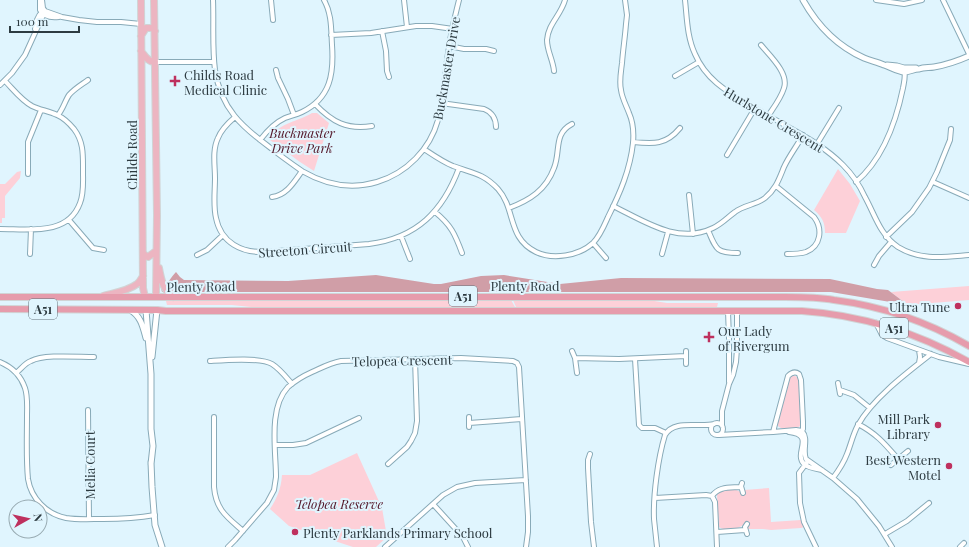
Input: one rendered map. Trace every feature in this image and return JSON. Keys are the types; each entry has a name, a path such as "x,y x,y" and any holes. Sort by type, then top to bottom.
{"highway":[{"name":"Plenty Road","path":"0,297 812,298 851,302 887,311 938,330 969,346"},
{"name":"Childs Road","path":"145,297 146,310"},
{"name":"Childs Road","path":"156,297 157,310"},
{"path":"728,297 728,311"},
{"path":"737,297 737,311"},
{"name":"Plenty Road","path":"0,309 166,311 788,310 850,317 876,323 923,339 952,352 969,363"}],"main road":[{"name":"Childs Road","path":"141,0 143,288 145,297"},
{"name":"Childs Road","path":"154,0 157,207 156,297"},
{"path":"140,21 154,21"},
{"path":"141,36 146,28 152,28 154,31"},
{"path":"141,51 147,59 151,62 155,62"},
{"path":"143,253 148,257 156,251"},
{"path":"156,259 161,280 169,294 173,297"},
{"path":"99,297 136,285 143,276"}],"street":[{"path":"41,0 43,13"},
{"name":"Buckmaster Drive","path":"214,0 214,62 224,100 235,117 246,129 302,171 318,180 335,185 352,186 381,181 397,174 411,164 424,149 436,128 440,114 449,46 459,0"},
{"path":"271,0 273,20"},
{"path":"260,140 274,125 315,104 326,89 331,76 333,63 329,13 324,0"},
{"path":"404,0 407,27"},
{"path":"554,71 547,45 548,33 553,22 562,9 565,0"},
{"path":"424,149 441,160 459,168 475,172 488,180 500,191 509,208 512,224 517,235 525,244 536,252 554,256 569,254 580,251 593,243 600,234 626,178 633,142 632,123 622,95 620,83 627,15 625,0"},
{"name":"Hurlstone Crescent","path":"685,0 690,38 694,53 708,74 728,92 817,144 843,166 856,182 866,198 877,224 891,242 910,253 923,256 938,257 969,255"},
{"path":"803,0 816,21 830,36 855,54 884,65 892,65 904,70 913,67 920,68 942,65 957,61 969,55 943,0"},
{"path":"876,0 904,4 922,0"},
{"path":"43,13 89,21 140,21"},
{"path":"0,85 15,69 25,55 34,35 40,14 43,13"},
{"path":"331,35 359,34 416,26 432,26 452,29"},
{"path":"382,31 386,52 387,71 390,78"},
{"path":"761,45 782,72 785,81 784,89 768,116"},
{"path":"449,46 464,49 494,51"},
{"path":"155,62 214,62"},
{"path":"675,76 699,62"},
{"path":"276,70 294,115"},
{"path":"856,182 868,170 886,140 897,113 903,87 904,70"},
{"path":"0,229 48,229 69,220 77,210 80,203 83,187 82,148 80,137 67,121 58,115 40,110 26,102 5,80"},
{"path":"58,115 69,95 88,80"},
{"path":"441,103 484,109 491,113 496,127"},
{"path":"315,104 322,112 333,120 345,125 358,127 372,126"},
{"path":"727,155 755,108"},
{"path":"817,144 838,108"},
{"path":"28,174 28,142 40,110"},
{"path":"197,256 207,250 223,235 218,226 215,214 215,148 221,132 235,117"},
{"path":"509,208 529,199 544,186 555,167 561,133 565,128 572,124"},
{"path":"633,142 659,143 673,136 680,128"},
{"path":"886,237 912,212 925,196 933,182 950,140 951,128"},
{"path":"613,206 668,232 693,234 708,230 738,210 764,199 776,186 784,167 803,135"},
{"name":"Streeton Circuit","path":"223,235 238,247 249,251 258,252 385,242 401,236 418,226 434,212 450,190 459,168"},
{"path":"272,197 279,196 286,192 302,171"},
{"path":"933,182 969,198"},
{"path":"776,186 814,217 820,228 820,236 809,251 788,254"},
{"path":"688,195 693,234"},
{"path":"434,212 451,228 462,253"},
{"path":"69,220 93,248 104,250"},
{"path":"30,254 31,230"},
{"path":"708,230 718,250 724,253 738,253"},
{"path":"662,254 668,232"},
{"path":"401,236 410,259"},
{"path":"874,265 879,256 891,242"},
{"path":"593,243 606,258"},
{"path":"130,310 139,317 148,345"},
{"path":"146,310 151,374"},
{"path":"157,310 152,349 150,446 155,515 162,547"},
{"path":"728,311 729,384"},
{"path":"719,435 723,431 722,412 729,384 733,375 736,355 737,311"},
{"name":"Plenty Road","path":"876,323 879,331 884,337 931,354 969,363"},
{"path":"918,364 920,357 919,350"},
{"path":"572,351 576,358 577,373"},
{"path":"686,351 686,364"},
{"path":"833,478 845,458 858,424 870,408 883,394 931,354"},
{"path":"576,358 609,360 686,356"},
{"path":"16,373 28,362 39,358 94,357"},
{"name":"Telopea Crescent","path":"228,547 264,507 272,494 276,478 275,416 284,392 292,384 306,375 337,362 466,358 510,360 515,362 520,370 528,524 526,547"},
{"path":"388,464 406,447 411,441 415,432 417,421 415,359"},
{"path":"635,359 639,425 642,428 655,428 666,433"},
{"path":"210,360 266,361 276,367 292,384"},
{"path":"0,362 9,366 23,383 26,396 27,474 33,494 40,504 56,515 71,519 121,519 155,515"},
{"path":"773,432 786,381 793,372 799,374 801,380 803,422 801,433"},
{"path":"838,383 840,392 854,395 870,408"},
{"name":"Melia Court","path":"88,410 89,519"},
{"path":"712,432 711,429 722,412"},
{"path":"214,417 215,496 222,512 243,531"},
{"path":"469,417 469,425 522,419"},
{"path":"275,445 306,443 359,418"},
{"path":"658,547 654,519 655,498 658,471 666,433 675,426 709,426 719,424 728,433 735,434"},
{"path":"858,424 871,431 898,459"},
{"path":"698,426 716,435 773,432 804,434 806,438 804,455 806,463 799,476 801,507 804,522 816,547"},
{"path":"891,465 908,451"},
{"path":"590,454 588,468 594,547"},
{"path":"806,463 814,464 857,499 872,516 892,547"},
{"path":"385,547 433,504 448,492 462,485 526,480"},
{"path":"712,496 719,489 742,485 743,493"},
{"path":"655,498 706,495 712,496"},
{"path":"712,496 715,502 718,547"},
{"path":"885,534 907,521 929,503"},
{"path":"433,504 463,537 468,547"},
{"path":"716,532 746,532 746,524"},
{"path":"960,547 964,543"}],"green space":[{"name":"Buckmaster Drive Park","path":"312,113 317,113 329,123 314,171 270,140 270,137 279,128"},
{"path":"838,169 850,184 860,201 846,233 825,233 822,220 814,210"},
{"path":"21,171 20,178 5,196 5,218 2,218 2,223 0,223 0,184 5,184 17,172"},
{"path":"969,286 969,300 908,305 891,292"},
{"path":"511,300 515,307 251,307 232,305 167,305 166,301"},
{"path":"513,300 648,300 667,303 718,303 717,307 516,307"},
{"path":"793,375 799,380 801,424 795,429 785,429 778,426 777,422 789,378"},
{"name":"Telopea Reserve","path":"357,453 382,508 387,537 376,547 353,547 289,526 270,509 275,501 281,485 282,475 310,475"},
{"path":"769,488 771,522 801,520 804,527 771,530 748,529 748,524 745,523 732,530 722,529 719,527 717,495 719,492 729,489 742,493 744,490"}],"shaded area":[{"path":"176,272 184,280 288,281 376,275 434,284 481,276 504,275 560,284 621,278 830,279 888,290 908,305 831,292 162,292 161,288"}],"place":[{"name":"Childs Road Medical Clinic","path":"175,81"},
{"name":"Ultra Tune","path":"958,306"},
{"name":"Our Lady of Rivergum","path":"709,337"},
{"name":"Mill Park Library","path":"938,425"},
{"name":"Best Western Motel","path":"949,466"},
{"name":"Plenty Parklands Primary School","path":"295,532"}]}
